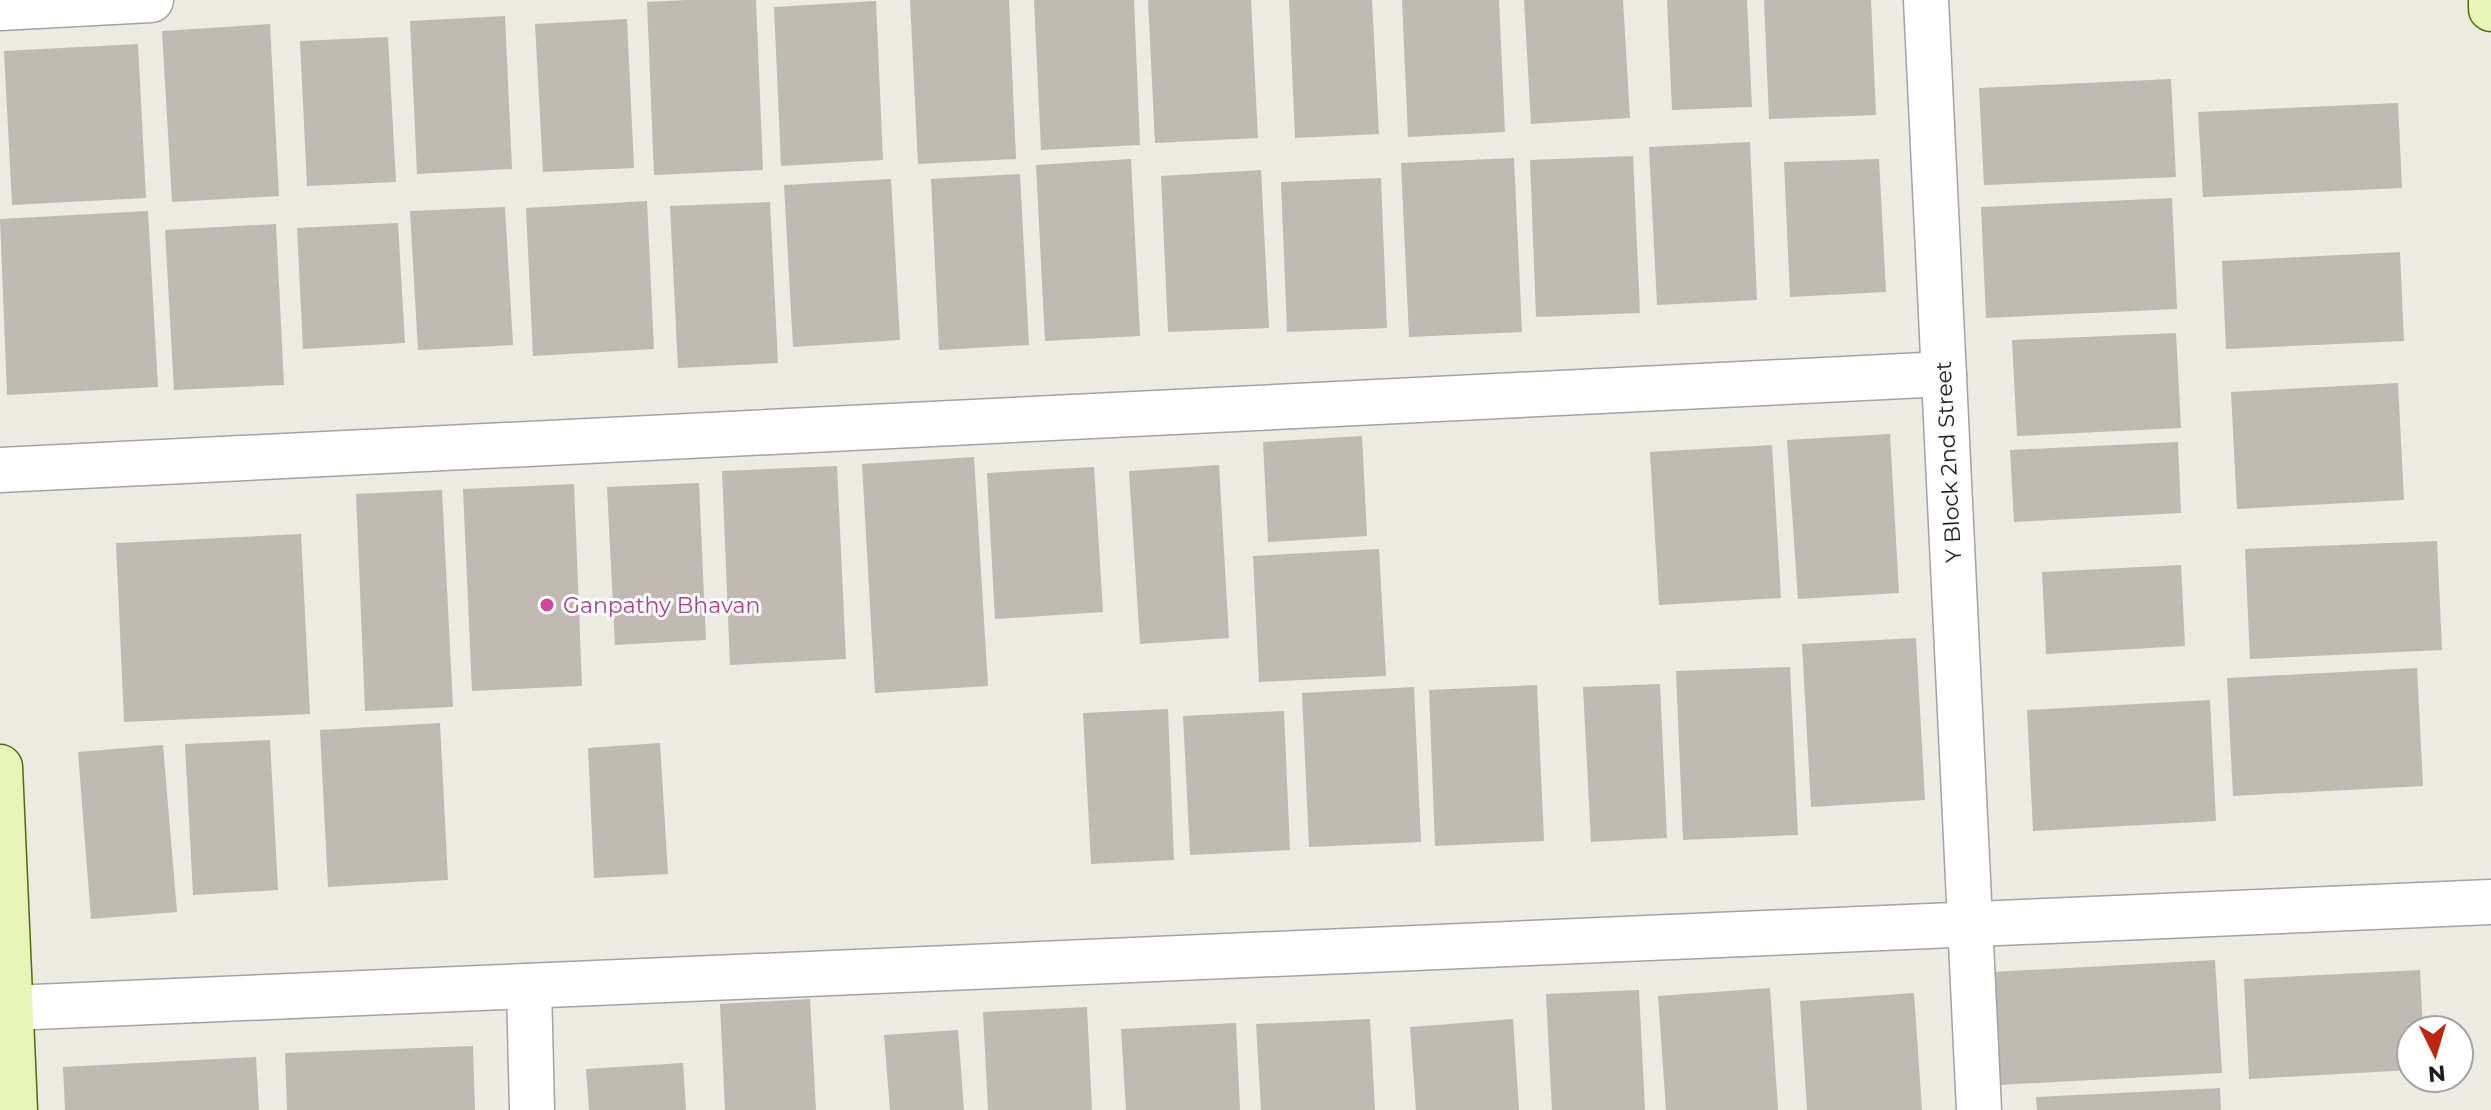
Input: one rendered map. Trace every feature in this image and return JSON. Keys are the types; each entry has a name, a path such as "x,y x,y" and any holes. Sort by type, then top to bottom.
{"street":[{"path":"0,8 151,0"},
{"name":"Y Block 2nd Street","path":"1926,0 1979,1110"},
{"path":"2491,0 2491,9"},
{"path":"0,470 1944,374"},
{"path":"0,767 15,1110"},
{"path":"11,1008 2491,902"},
{"path":"529,986 532,1110"}],"building":[{"path":"756,0 763,170 654,175 647,2"},
{"path":"910,0 1009,0 1016,159 918,164"},
{"path":"1034,0 1134,0 1140,145 1041,150"},
{"path":"1148,0 1251,0 1258,138 1155,143"},
{"path":"1289,0 1372,0 1379,134 1295,138"},
{"path":"1402,0 1499,0 1505,132 1408,137"},
{"path":"1524,0 1623,0 1630,118 1531,124"},
{"path":"1667,0 1747,0 1752,107 1672,110"},
{"path":"1764,0 1871,0 1876,115 1769,119"},
{"path":"876,1 883,160 781,166 774,7"},
{"path":"505,16 512,169 417,174 410,21"},
{"path":"627,19 634,168 543,172 535,24"},
{"path":"270,24 279,196 172,202 162,31"},
{"path":"388,37 396,182 307,186 300,41"},
{"path":"138,44 146,198 12,205 4,51"},
{"path":"2171,79 2176,177 1984,185 1979,88"},
{"path":"2398,103 2402,188 2203,197 2198,112"},
{"path":"1750,142 1757,300 1657,305 1649,147"},
{"path":"1633,156 1640,313 1536,317 1530,160"},
{"path":"1514,158 1522,332 1409,337 1401,163"},
{"path":"1131,159 1140,336 1045,341 1036,165"},
{"path":"1879,159 1886,292 1790,297 1784,162"},
{"path":"1261,170 1269,328 1168,332 1161,176"},
{"path":"1020,174 1029,345 939,350 931,179"},
{"path":"1381,178 1387,328 1287,332 1281,182"},
{"path":"891,179 900,340 793,347 784,185"},
{"path":"2172,198 2177,309 1986,318 1981,207"},
{"path":"647,201 654,349 533,356 526,208"},
{"path":"770,202 778,363 678,368 670,206"},
{"path":"505,207 513,345 418,350 410,211"},
{"path":"148,211 158,387 7,395 0,219"},
{"path":"398,223 405,343 303,349 297,228"},
{"path":"276,224 284,385 174,390 165,230"},
{"path":"2400,252 2404,341 2226,349 2222,261"},
{"path":"2176,333 2181,428 2017,436 2012,340"},
{"path":"2398,383 2404,500 2237,509 2231,392"},
{"path":"1890,434 1899,593 1798,599 1787,440"},
{"path":"1362,436 1367,536 1268,542 1263,442"},
{"path":"2178,442 2181,513 2014,522 2010,450"},
{"path":"1772,445 1781,598 1659,605 1650,452"},
{"path":"974,457 988,686 875,693 862,464"},
{"path":"1219,465 1229,638 1140,644 1129,471"},
{"path":"837,466 846,659 730,665 722,471"},
{"path":"1094,467 1103,612 995,619 987,473"},
{"path":"699,483 706,640 615,645 607,487"},
{"path":"574,484 582,686 472,691 463,489"},
{"path":"442,490 453,707 365,711 356,494"},
{"path":"301,534 310,714 124,722 116,543"},
{"path":"2437,541 2442,650 2250,659 2245,549"},
{"path":"1379,549 1386,676 1259,682 1253,556"},
{"path":"2181,565 2185,646 2046,654 2042,572"},
{"path":"1916,638 1925,800 1811,807 1802,644"},
{"path":"1790,667 1798,835 1683,840 1676,671"},
{"path":"2417,668 2423,786 2233,796 2227,678"},
{"path":"1660,684 1667,838 1591,842 1583,687"},
{"path":"1537,685 1544,841 1435,846 1429,690"},
{"path":"1414,687 1421,842 1309,847 1302,693"},
{"path":"2210,700 2216,821 2033,831 2027,710"},
{"path":"1168,709 1174,860 1091,864 1083,713"},
{"path":"1284,711 1290,850 1190,855 1183,716"},
{"path":"440,723 448,880 328,887 320,730"},
{"path":"270,740 278,890 193,895 185,744"},
{"path":"660,743 668,874 594,878 588,748"},
{"path":"163,745 177,912 91,919 78,752"},
{"path":"2215,960 2222,1073 1999,1085 1993,972"},
{"path":"2420,970 2422,1014 2395,1014 2395,1071 2249,1079 2244,979"},
{"path":"1770,988 1778,1110 1666,1110 1658,996"},
{"path":"1639,990 1645,1110 1552,1110 1546,994"},
{"path":"1914,993 1922,1110 1807,1110 1800,1001"},
{"path":"810,999 816,1110 725,1110 720,1004"},
{"path":"1087,1007 1092,1110 988,1110 983,1012"},
{"path":"1370,1019 1375,1110 1261,1110 1256,1024"},
{"path":"1513,1019 1519,1110 1416,1110 1410,1027"},
{"path":"1236,1023 1240,1110 1126,1110 1121,1029"},
{"path":"958,1030 964,1110 890,1110 884,1035"},
{"path":"473,1046 475,1110 287,1110 285,1053"},
{"path":"256,1057 259,1110 65,1110 63,1067"},
{"path":"683,1063 686,1110 589,1110 586,1069"},
{"path":"2220,1088 2221,1110 2037,1110 2036,1097"}],"place":[{"name":"Ganpathy Bhavan","path":"547,605"}]}
